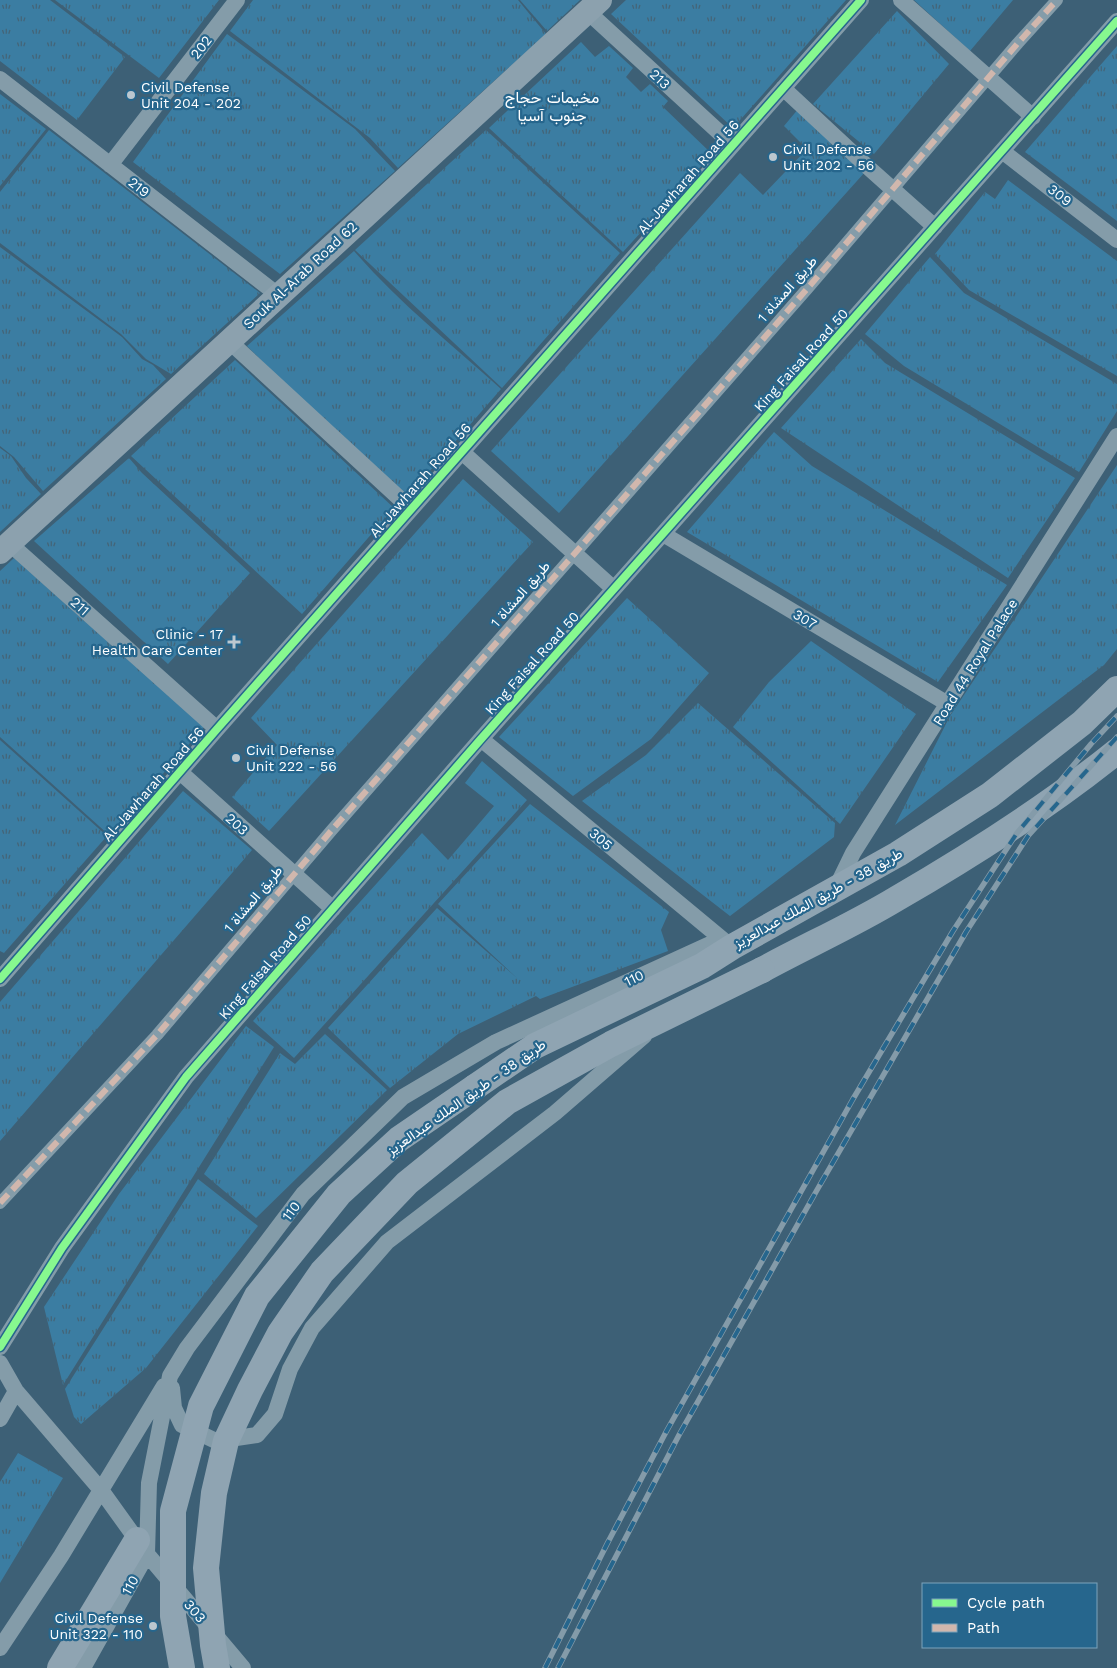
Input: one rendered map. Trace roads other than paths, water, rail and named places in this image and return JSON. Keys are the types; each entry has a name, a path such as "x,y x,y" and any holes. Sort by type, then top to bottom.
{"main road":[{"name":"Souk Al-Arab Road 62","path":"5,547 594,6"},
{"name":"طريق 38 - طريق الملك عبدالعزيز","path":"182,1668 173,1616 173,1511 201,1406 258,1296 339,1194 400,1140 535,1046 702,966 726,943 835,889 898,854 990,795 1082,723 1117,689"},
{"name":"طريق 38 - طريق الملك عبدالعزيز","path":"217,1668 206,1568 214,1493 226,1441 280,1333 316,1279 407,1183 508,1102 611,1044 762,970 895,900 990,841 1090,773 1117,751"},
{"path":"60,1668 142,1547"}],"street":[{"name":"202","path":"110,165 237,0"},
{"name":"Al-Jawharah Road 56","path":"0,979 217,729 861,0"},
{"path":"901,0 1033,117"},
{"name":"طريق المشاة 1","path":"0,1203 157,1035 294,875 1058,0"},
{"name":"213","path":"594,6 733,146"},
{"name":"King Faisal Road 50","path":"0,1347 62,1248 186,1077 481,739 1117,21"},
{"name":"219","path":"0,79 278,295"},
{"path":"783,88 935,227"},
{"name":"309","path":"1002,151 1117,240"},
{"path":"228,341 411,509"},
{"name":"Road 44 Royal Palace","path":"835,889 853,853 1117,436"},
{"path":"462,452 574,555 614,589"},
{"name":"307","path":"663,534 948,704"},
{"name":"211","path":"5,547 217,729"},
{"name":"305","path":"481,739 726,943"},
{"name":"203","path":"180,772 333,909"},
{"name":"110","path":"83,1668 142,1547 149,1483 170,1376 187,1348 303,1194 403,1097 496,1042 726,943"},
{"path":"170,1376 174,1408 182,1425 216,1441 258,1436 275,1414 290,1369 312,1328 387,1242 555,1113 667,1017"},
{"name":"303","path":"0,1362 16,1391 100,1490 142,1547 243,1668"},
{"path":"0,1648 61,1556 170,1376"},
{"path":"0,1419 16,1391"}],"railway":[{"path":"545,1668 666,1432 853,1099 953,931 1017,833 1091,744 1117,716"},
{"path":"558,1668 679,1435 817,1190 966,932 1028,836 1117,737"}],"place":[{"name":"Civil Defense Unit 204 - 202","path":"131,95"},
{"name":"Civil Defense Unit 202 - 56","path":"773,157"},
{"name":"Clinic - 17 Health Care Center","path":"234,642"},
{"name":"Civil Defense Unit 222 - 56","path":"236,758"},
{"name":"Civil Defense Unit 322 - 110","path":"153,1626"}],"district":[{"name":"مخيمات حجاج جنوب آسيا","path":"552,106"}]}
